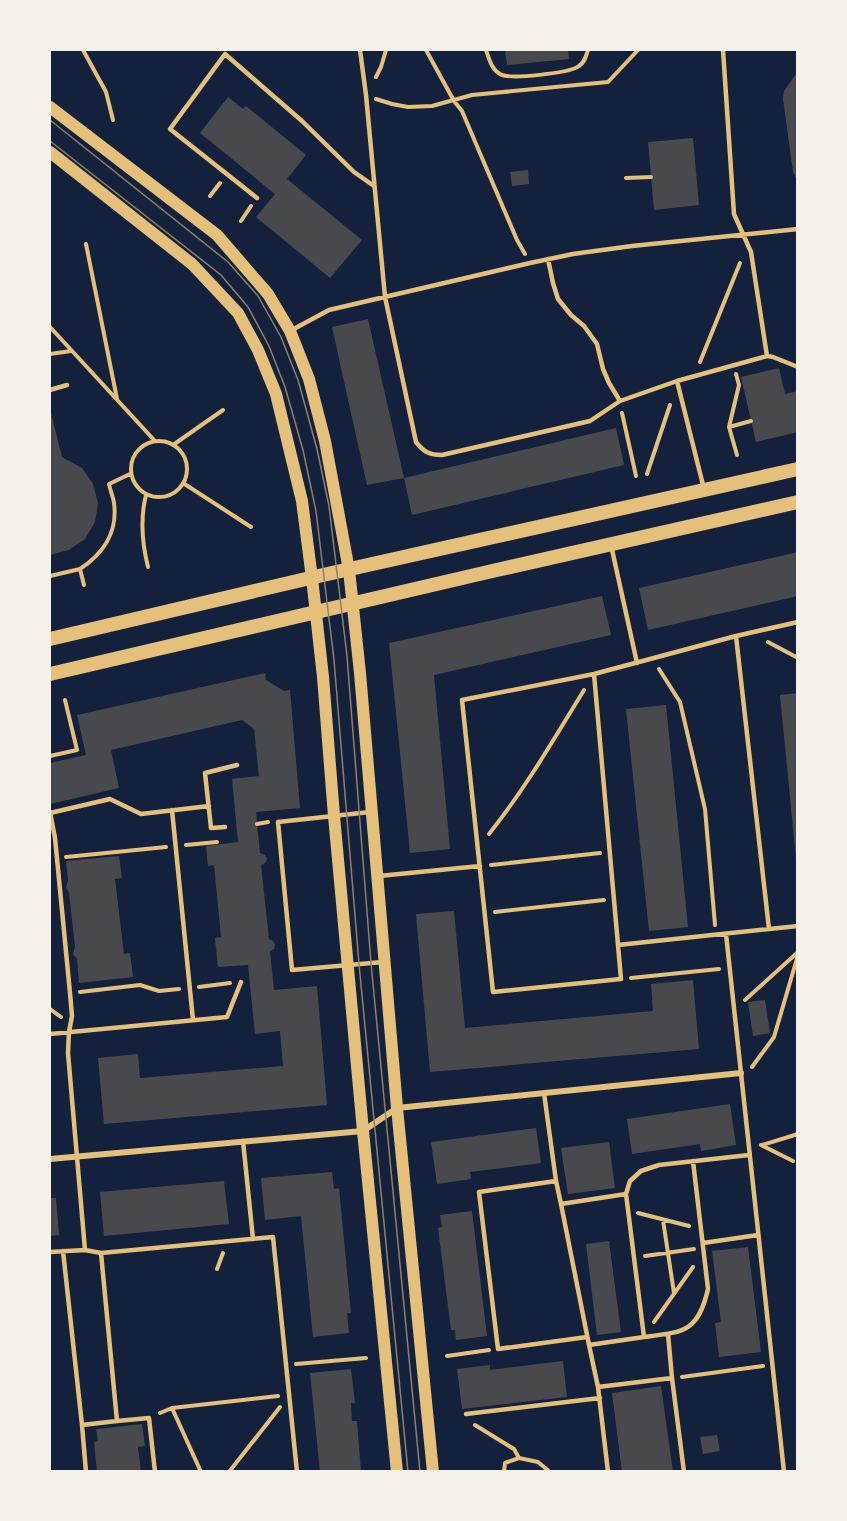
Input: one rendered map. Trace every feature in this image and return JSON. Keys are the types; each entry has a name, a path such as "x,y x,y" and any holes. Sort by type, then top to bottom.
{"main road":[{"path":"50,107 217,235 268,294 290,331 309,379 325,441 349,570 353,604 397,1108 433,1472"},
{"path":"50,152 192,264 238,313 258,350 276,394 302,501 316,612 363,1131 397,1472"},
{"path":"50,639 798,469"},
{"path":"50,674 798,502"}],"street":[{"path":"50,1159 363,1131 397,1108 741,1073"}],"lane":[{"path":"360,50 385,297 416,442 422,450 431,455 442,455 590,421 620,401 677,381 767,356 798,367"},
{"path":"723,50 734,214 751,252 767,356"},
{"path":"257,198 170,129 225,54 302,120 354,172 374,186"},
{"path":"290,331 330,310 548,259 632,246 798,229"},
{"path":"548,259 558,299 584,326 597,344 603,369 620,401"},
{"path":"677,381 704,490"},
{"path":"50,390 67,386"},
{"path":"611,544 637,663"},
{"path":"594,674 621,979 493,992 462,700 594,674 751,632 798,622"},
{"path":"736,636 769,929"},
{"path":"225,827 211,828 205,773 237,765"},
{"path":"85,1250 68,1053 72,1016 55,838 50,812 110,799 141,814 208,806"},
{"path":"172,810 193,1020"},
{"path":"371,812 278,822 292,970 384,962"},
{"path":"376,876 480,867"},
{"path":"618,945 798,926"},
{"path":"726,934 784,1472"},
{"path":"50,1034 227,1017 241,982"},
{"path":"544,1093 556,1181 600,1398 608,1472"},
{"path":"243,1142 253,1239"},
{"path":"644,1337 626,1194 630,1181 640,1170 659,1165 749,1155"},
{"path":"589,1345 668,1334 685,1330 696,1322 704,1306 708,1289 693,1161"},
{"path":"556,1181 479,1192 498,1349 587,1337"},
{"path":"561,1204 626,1194"},
{"path":"704,1247 758,1235"},
{"path":"50,1252 85,1250 101,1253 273,1237 297,1472"},
{"path":"63,1251 86,1472"},
{"path":"101,1253 117,1421"},
{"path":"668,1334 684,1472"},
{"path":"598,1387 672,1378"},
{"path":"466,1414 600,1398"},
{"path":"82,1425 149,1418 155,1472"}],"path":[{"path":"84,50 106,92 113,120"},
{"path":"426,50 454,101 462,111 516,240 530,263"},
{"path":"486,50 492,66 500,75 513,78 570,71 585,60 588,50"},
{"path":"366,95 408,107 432,106 472,95 608,81 638,50"},
{"path":"210,196 227,175"},
{"path":"626,178 651,177"},
{"path":"87,244 117,399"},
{"path":"694,376 747,244"},
{"path":"50,327 155,441"},
{"path":"50,354 71,351"},
{"path":"734,366 739,385 729,427 737,455"},
{"path":"647,474 677,381"},
{"path":"620,401 636,476"},
{"path":"173,445 223,410"},
{"path":"729,427 751,421"},
{"path":"155,441 173,445 185,458 187,466 186,475 178,490 163,498 146,495 139,490 130,474 133,456 146,444 155,441"},
{"path":"50,576 80,569 94,560 111,532 114,502 109,484 130,474"},
{"path":"183,483 251,527"},
{"path":"146,495 142,511 143,546 148,567"},
{"path":"80,569 84,585"},
{"path":"751,632 798,658"},
{"path":"653,658 680,702 705,809 716,935"},
{"path":"478,846 509,809 533,774 594,674"},
{"path":"50,756 76,750 65,700"},
{"path":"57,858 226,841 225,827"},
{"path":"480,867 610,852"},
{"path":"485,913 614,899"},
{"path":"733,1010 798,954"},
{"path":"741,1073 748,1072 774,1037 798,954"},
{"path":"621,979 729,968"},
{"path":"70,993 140,985 159,991 241,982"},
{"path":"748,1147 798,1134"},
{"path":"761,1145 793,1161"},
{"path":"628,1211 702,1230"},
{"path":"663,1220 674,1294"},
{"path":"634,1258 704,1247"},
{"path":"644,1337 704,1247"},
{"path":"447,1356 498,1349"},
{"path":"286,1365 366,1358"},
{"path":"672,1378 772,1365"},
{"path":"149,1418 172,1408 289,1395"},
{"path":"229,1472 289,1395"},
{"path":"172,1408 201,1472"},
{"path":"468,1420 514,1449 519,1458"},
{"path":"504,1472 505,1463 519,1458 538,1462 550,1472"}],"building":[{"path":"505,50 568,50 569,59 507,65"},
{"path":"798,71 798,182 793,172 783,99 784,91"},
{"path":"228,97 243,109 246,106 306,155 287,179 362,240 330,278 256,217 275,194 200,133"},
{"path":"693,138 699,205 654,210 648,142"},
{"path":"528,170 529,184 512,186 510,172"},
{"path":"368,319 404,478 367,485 332,327"},
{"path":"779,368 785,394 798,391 798,432 756,442 741,377"},
{"path":"50,409 62,457 82,468 93,484 98,503 95,522 85,539 69,550 50,555"},
{"path":"616,428 624,465 412,515 404,478"},
{"path":"798,552 798,596 648,630 639,588"},
{"path":"602,596 611,635 434,675 450,849 410,853 389,643"},
{"path":"265,673 266,680 284,691 290,690 300,808 256,812 260,853 267,859 261,865 269,939 275,945 270,951 274,990 317,986 327,1105 104,1124 98,1058 138,1054 140,1078 283,1066 280,1031 255,1034 248,965 218,967 215,938 221,937 214,865 208,866 206,846 238,842 232,779 259,776 254,729 242,720 111,750 119,788 50,804 50,763 86,755 77,715"},
{"path":"798,693 798,859 796,859 780,695"},
{"path":"666,705 688,927 649,931 626,709"},
{"path":"119,856 122,878 115,879 124,954 130,953 133,977 79,983 77,959 73,954 75,947 69,893 66,887 68,880 66,861"},
{"path":"454,911 465,1028 653,1011 651,984 693,980 699,1049 430,1072 416,914"},
{"path":"765,1000 770,1033 753,1036 748,1002"},
{"path":"730,1104 736,1145 701,1151 700,1144 632,1154 627,1119"},
{"path":"536,1128 541,1163 470,1172 471,1179 437,1184 431,1142"},
{"path":"609,1142 615,1188 568,1194 561,1148"},
{"path":"332,1172 334,1189 339,1188 351,1313 347,1313 349,1333 313,1337 301,1216 265,1220 261,1178"},
{"path":"224,1181 229,1224 104,1236 100,1192"},
{"path":"50,1198 56,1198 59,1235 50,1236"},
{"path":"472,1211 487,1336 456,1340 455,1330 451,1330 438,1228 442,1227 440,1215"},
{"path":"609,1241 621,1332 597,1335 586,1244"},
{"path":"748,1247 761,1352 719,1357 715,1323 721,1322 712,1251"},
{"path":"563,1361 567,1397 462,1409 457,1369 490,1365 490,1370"},
{"path":"351,1369 355,1403 351,1403 352,1421 357,1421 361,1472 320,1472 310,1373"},
{"path":"661,1386 673,1472 622,1472 612,1393"},
{"path":"142,1424 145,1446 138,1447 141,1472 97,1472 94,1442 98,1441 96,1429"},
{"path":"717,1435 720,1451 703,1454 700,1437"}],"tram line":[{"path":"50,120 228,262 258,296 281,337 298,380 317,449 329,506 347,656 371,963 420,1472"},
{"path":"50,141 221,275 248,307 269,346 285,387 303,450 316,511 334,660 359,964 408,1472"}]}
